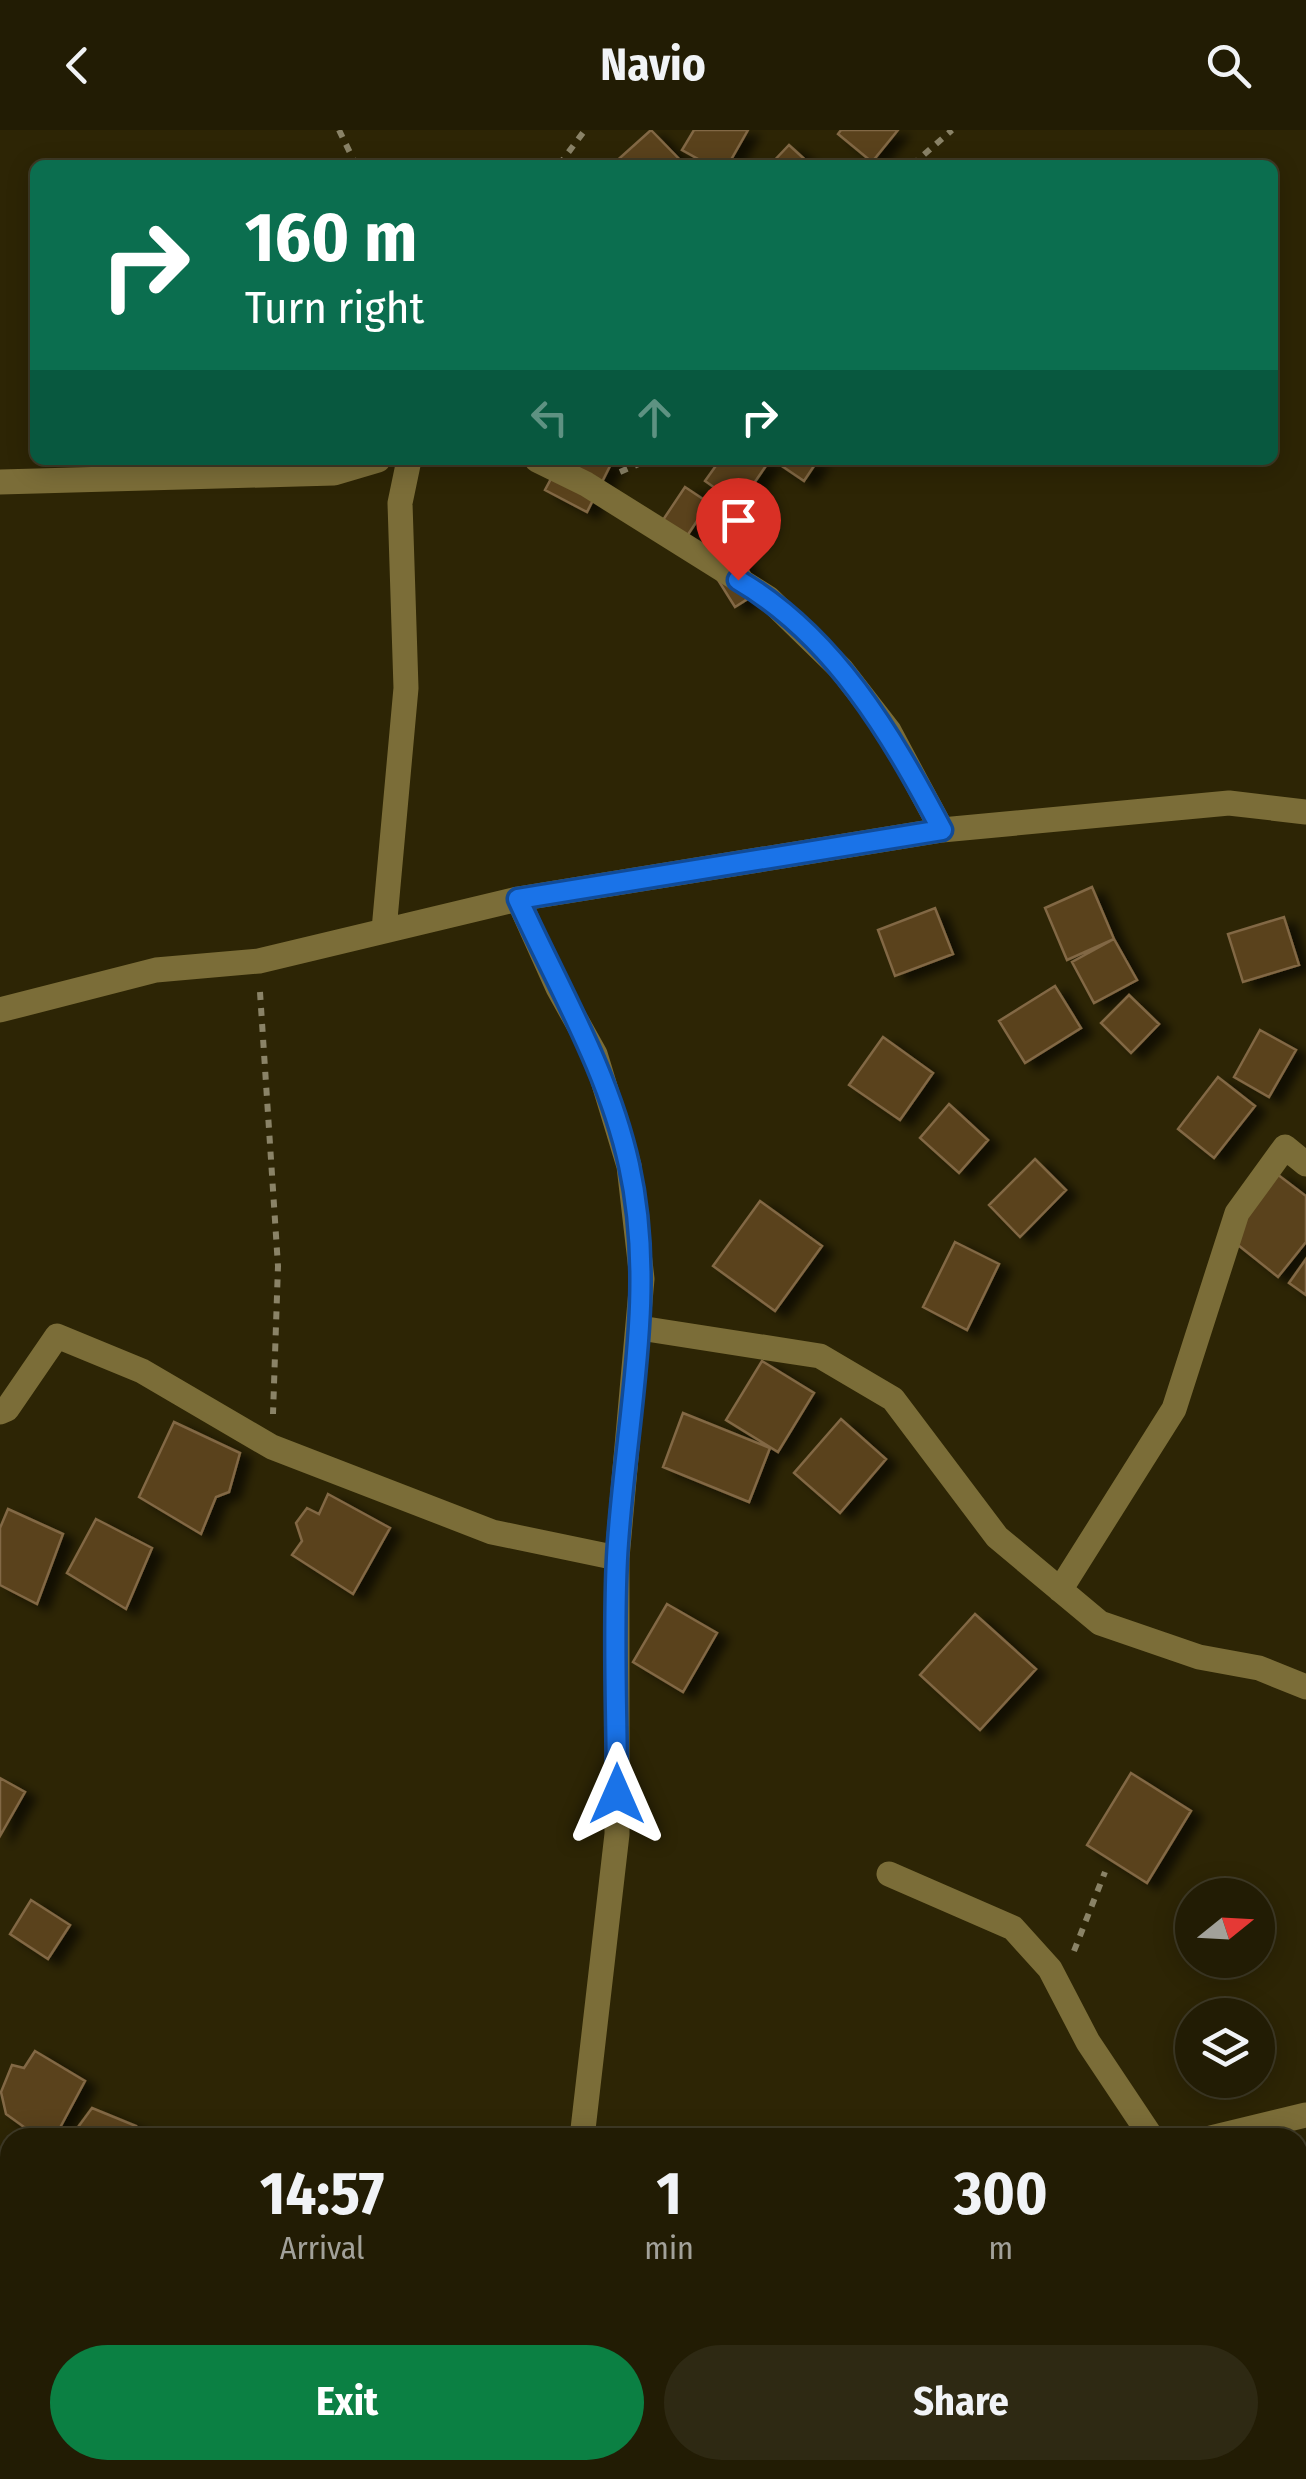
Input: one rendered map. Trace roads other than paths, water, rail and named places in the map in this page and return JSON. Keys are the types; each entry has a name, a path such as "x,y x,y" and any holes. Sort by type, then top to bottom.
{"street":[{"path":"0,482 334,473 361,465"},
{"path":"384,930 406,688 400,503 407,465"},
{"path":"547,465 586,484 768,598 840,669 889,731 942,830"},
{"path":"0,1010 156,970 259,961 518,899 942,830 1229,803 1306,812"},
{"path":"518,899 594,1054 629,1166 642,1278 617,1558 617,1834 583,2128"},
{"path":"1060,1590 1174,1408 1236,1213 1285,1147 1306,1164"},
{"path":"640,1328 820,1356 893,1399 997,1537 1100,1623 1199,1657 1260,1668 1306,1688"},
{"path":"0,1412 58,1336 142,1371 272,1447 492,1532 617,1558"},
{"path":"888,1874 1013,1928 1050,1969 1088,2042 1145,2128"},
{"path":"1252,2128 1306,2115"}]}
